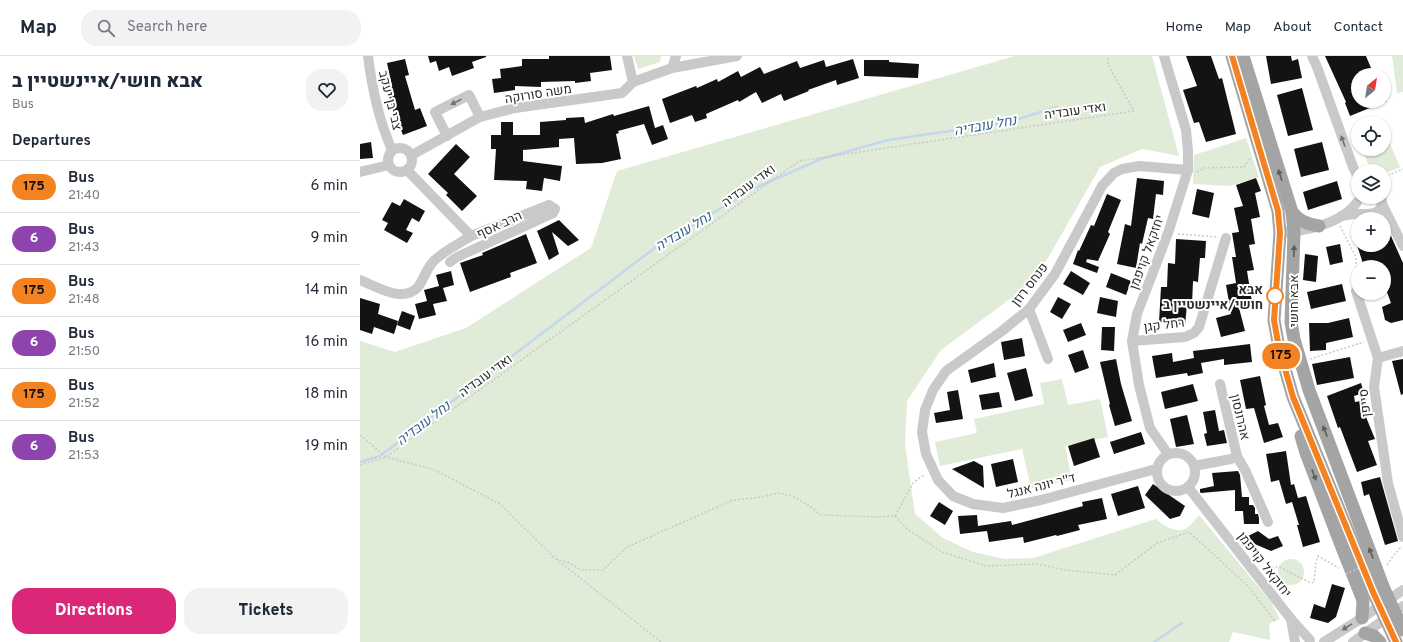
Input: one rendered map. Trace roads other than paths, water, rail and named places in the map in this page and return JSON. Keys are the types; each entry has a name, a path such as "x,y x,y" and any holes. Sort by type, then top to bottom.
{"main road":[{"name":"אבא חושי","path":"1232,56 1278,211 1280,233 1274,320 1279,348 1293,397 1362,566 1379,586"},
{"name":"אבא חושי","path":"1243,56 1292,212 1294,232 1291,322 1294,339 1309,390 1379,586 1403,630"},
{"path":"1292,212 1297,218 1306,224 1319,226"},
{"path":"1293,397 1295,418 1306,453 1362,595 1362,618"},
{"name":"אבא חושי","path":"1395,614 1396,642"},
{"path":"1365,633 1374,636 1380,642"}],"street":[{"name":"צבי בן יעקב","path":"368,56 372,83 385,134 392,150"},
{"path":"627,56 633,82"},
{"path":"672,68 676,56"},
{"name":"משה סורוקה","path":"412,155 480,117 514,108 622,94 633,82 672,68 704,58 737,56"},
{"name":"יחזקאל קויפמן","path":"1164,56 1186,130 1188,170 1168,233 1137,314 1132,341 1139,385 1150,428 1168,454"},
{"path":"1312,56 1352,164"},
{"path":"447,136 435,112 469,95 480,117"},
{"path":"402,148 412,155 411,166 407,170 396,172 391,169 388,157 392,150 402,148"},
{"path":"360,172 389,165"},
{"name":"פנחס רוזן","path":"938,480 926,454 922,432 925,410 933,390 946,371 1002,331 1029,309 1054,274 1102,186 1114,173 1122,169 1139,166 1188,170"},
{"path":"360,280 388,291 399,294 407,293 416,288 432,263 440,255 470,236 407,170"},
{"path":"1280,233 1303,231 1319,226 1338,218 1350,210 1354,204"},
{"path":"1358,204 1359,209 1366,212"},
{"path":"1375,212 1378,211 1380,204"},
{"path":"1383,204 1403,246"},
{"name":"הרב אסף","path":"450,262 457,257 551,214 554,211 553,207 549,205 546,206 470,236"},
{"path":"1338,218 1351,216"},
{"path":"1391,226 1395,230"},
{"name":"רחל קגן","path":"1132,341 1185,337 1194,333 1199,327 1226,238"},
{"name":"סייפן","path":"1359,300 1378,358 1374,387 1388,483 1403,537"},
{"path":"1029,309 1048,359"},
{"path":"1378,358 1403,351"},
{"name":"אהרונסון","path":"1220,384 1237,456 1246,472 1268,522"},
{"path":"1174,452 1187,456 1194,466 1194,477 1188,487 1182,490 1169,490 1163,487 1156,475 1158,463 1162,457 1174,452"},
{"name":"אהרונסון","path":"1194,466 1231,459 1237,456"},
{"name":"ד''ר יונה אנגל","path":"938,480 953,496 973,504 1003,508 1041,500 1156,469"},
{"name":"יחזקאל קויפמן","path":"1188,487 1259,576 1307,641"},
{"path":"1307,641 1317,640 1323,642 1403,590"},
{"path":"1353,642 1395,614"},
{"name":"יחזקאל קויפמן","path":"1291,619 1295,642"}],"waterway":[{"name":"נחל עובדיה","path":"360,462 380,456 656,247 755,188 821,159 888,140 1005,123 1057,107"},
{"path":"1154,642 1182,623"}],"place":[{"name":"אבא חושי/איינשטיין ב","path":"1275,296"}]}
